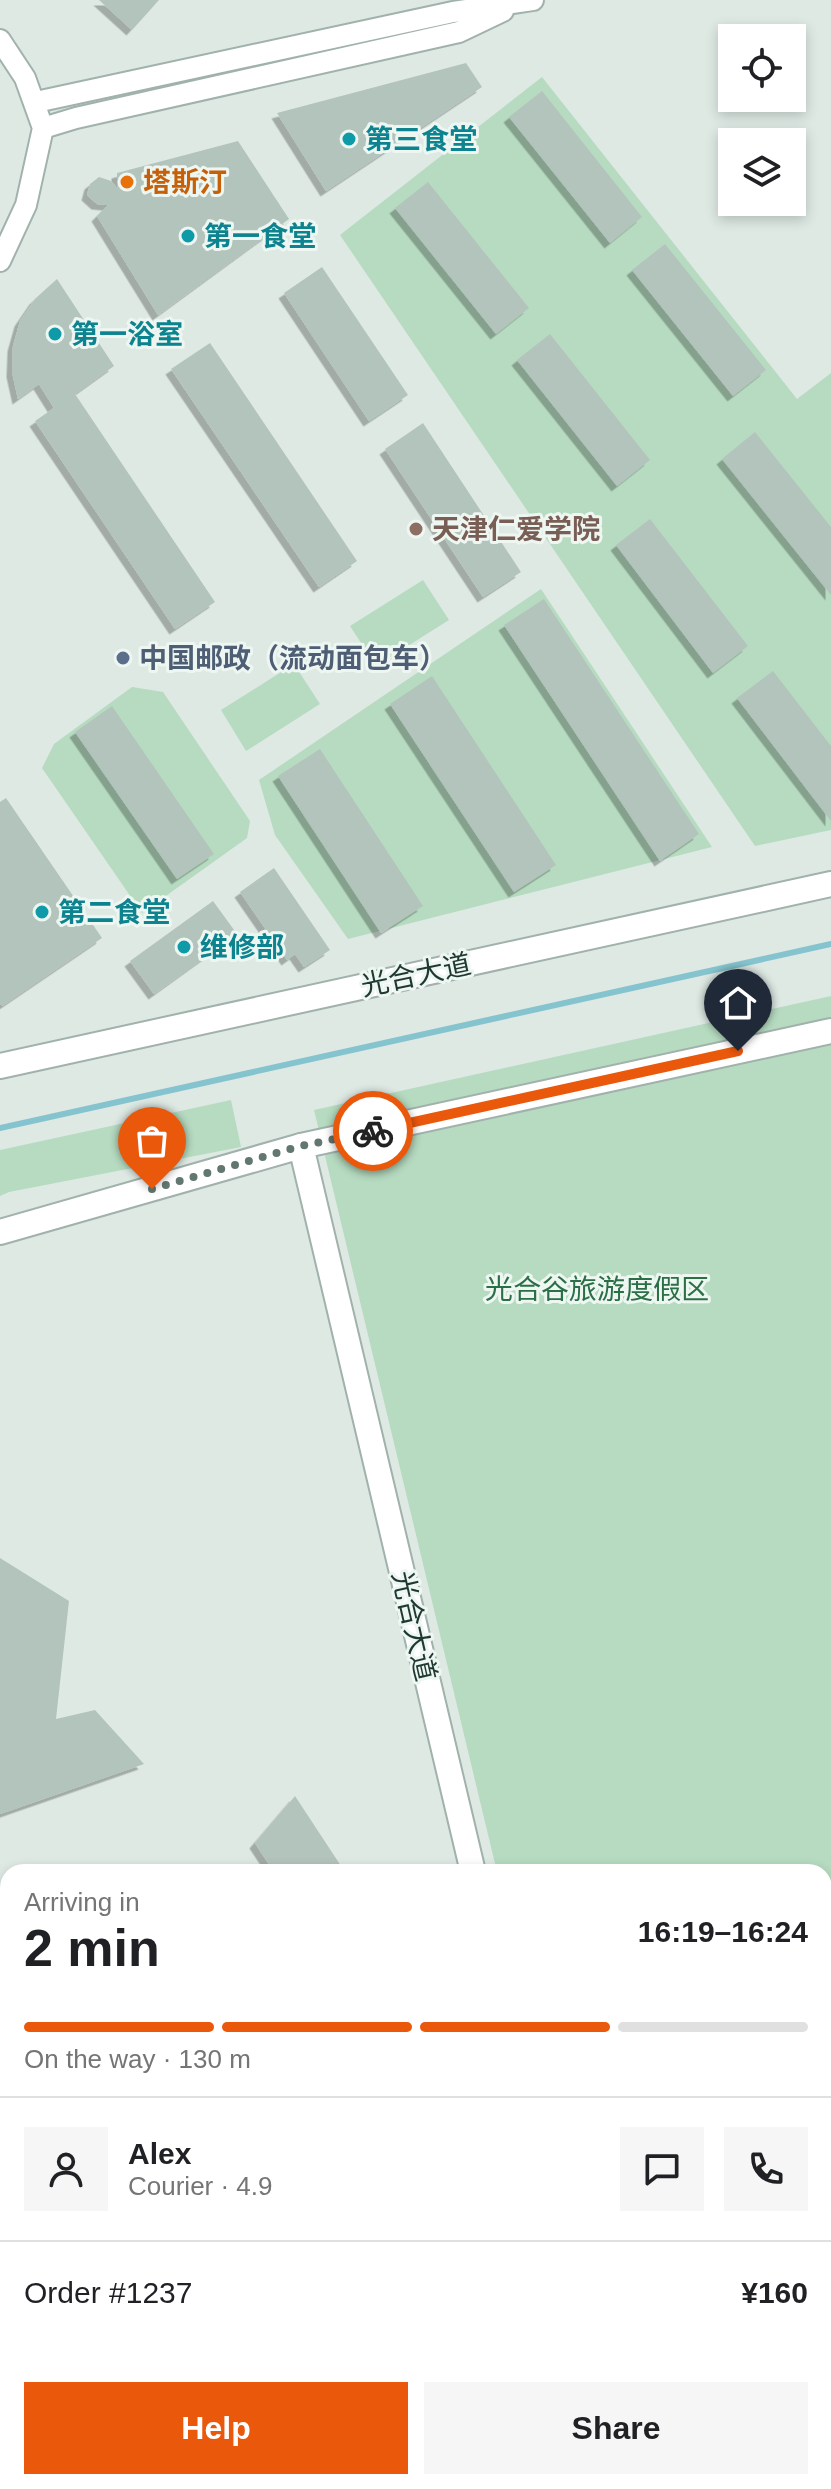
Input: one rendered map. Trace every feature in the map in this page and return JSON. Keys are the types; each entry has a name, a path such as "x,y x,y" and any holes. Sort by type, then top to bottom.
{"street":[{"path":"36,102 453,12 527,1"},
{"path":"43,128 459,32 527,1"},
{"path":"0,40 25,78 43,128 26,205 0,261"},
{"name":"光合大道","path":"0,1066 831,884"},
{"path":"1,1233 301,1146 831,1031"},
{"name":"光合大道","path":"301,1146 471,1864"}],"green space":[{"path":"542,77 797,399 831,373 831,830 755,846 340,235"},
{"path":"423,580 449,620 376,666 350,626"},
{"path":"541,589 712,847 348,939 275,835 259,780"},
{"path":"294,664 320,704 246,751 221,710"},
{"path":"132,687 163,692 250,821 247,838 142,913 42,768 54,744"},
{"name":"光合谷旅游度假区","path":"831,996 831,1864 495,1864 314,1110"},
{"path":"231,1100 241,1147 0,1196 0,1150"}],"building":[{"path":"99,0 159,0 132,30"},
{"name":"第三食堂","path":"466,63 482,87 326,191 277,113"},
{"path":"542,91 642,217 610,243 509,117"},
{"name":"第一食堂","path":"238,141 289,219 158,315 97,216 108,205 97,204 87,195 90,184 99,177 111,181 117,188 117,173"},
{"path":"428,182 529,308 496,334 395,208"},
{"path":"665,244 766,370 733,396 632,270"},
{"path":"322,267 408,395 369,421 284,293"},
{"path":"57,279 114,366 75,394 215,602 175,629 35,421 54,408 39,384 18,399 12,372 13,346 20,321 35,299"},
{"path":"550,334 650,460 617,486 517,360"},
{"path":"210,343 357,561 319,587 171,369"},
{"path":"423,423 521,572 483,597 385,449"},
{"path":"755,432 831,527 831,595 722,459"},
{"path":"650,519 748,646 713,673 616,545"},
{"path":"544,599 699,834 660,861 504,625"},
{"path":"773,671 831,746 831,821 737,698"},
{"path":"432,676 556,865 514,892 390,704"},
{"path":"112,706 214,854 177,879 75,732"},
{"path":"320,749 423,906 381,933 278,776"},
{"name":"第二食堂","path":"6,798 102,938 2,1006 0,802"},
{"path":"274,868 330,950 304,967 295,954 287,960 240,892"},
{"name":"维修部","path":"213,901 237,934 154,994 130,961"},
{"path":"0,1558 69,1601 56,1719 95,1710 144,1764 0,1814"},
{"path":"295,1796 340,1864 269,1864 255,1843"}],"waterway":[{"path":"0,1128 831,944"}],"way so far":[{"path":"152,1189 301,1146 373,1131"}],"place":[{"name":"第三食堂","path":"349,139"},
{"name":"塔斯汀","path":"127,182"},
{"name":"第一食堂","path":"188,236"},
{"name":"第一浴室","path":"55,334"},
{"name":"天津仁爱学院","path":"416,529"},
{"name":"中国邮政（流动面包车）","path":"123,658"},
{"name":"第二食堂","path":"42,912"},
{"name":"维修部","path":"184,947"}],"route":[{"path":"373,1131 738,1051"}]}
